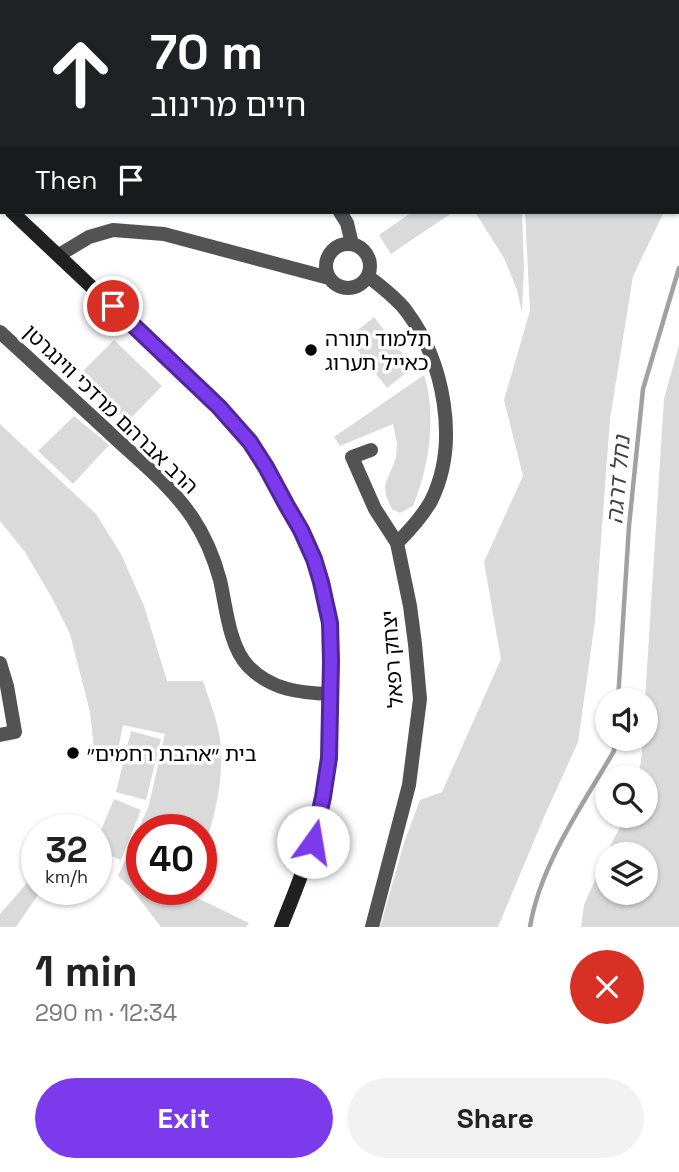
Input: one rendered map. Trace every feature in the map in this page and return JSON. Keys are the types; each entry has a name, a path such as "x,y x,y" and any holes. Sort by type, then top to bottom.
{"street":[{"path":"14,214 219,407 250,442 301,530 321,582 330,623 329,758 313,842 281,927"},
{"path":"341,214 347,223 352,244"},
{"path":"59,255 89,237 113,230 164,234 329,278 339,286 352,288 368,276 370,269 364,250 352,244 338,246 332,250 326,264 329,278"},
{"path":"368,276 389,293 418,328 432,359 445,405 445,447 437,485 425,510 397,543"},
{"name":"הרב אברהם מרדכי ווינגרטן","path":"0,332 155,474 192,517 205,538 214,561 229,622 237,648 245,662 264,679 282,688 302,693 331,694"},
{"name":"יצחק רפאל","path":"371,450 352,457 375,509 397,543 410,606 420,699 409,785 372,927"},
{"path":"0,663 15,732 0,735"}],"shaded area":[{"path":"409,214 450,214 391,254 379,235"},
{"path":"476,214 522,214 522,313 517,290 504,258"},
{"path":"525,214 663,214 633,276 610,419 595,621 578,742 498,927 380,927 404,843 420,800 442,792 501,659 484,562 523,476 504,400 530,311"},
{"path":"374,317 413,367 387,388 348,338"},
{"path":"114,340 162,386 127,422 79,375"},
{"path":"679,345 679,927 581,927 584,905 595,880 595,905 658,905 658,842 612,842 620,828 658,828 658,765 640,765 642,751 658,751 658,688 646,688 664,399"},
{"path":"424,375 430,407 427,458 413,506 400,513 392,509 386,496 385,485 396,458 397,444 393,424 340,446 334,437"},
{"path":"74,416 109,445 73,484 38,451"},
{"path":"0,424 96,514 121,554 144,606 167,681 203,681 215,716 220,743 221,776 214,814 145,814 165,734 123,725 115,764 95,757 90,712 70,634 25,552 0,521"},
{"path":"131,731 161,739 146,800 116,792"},
{"path":"114,799 141,810 139,814 126,814 126,848 121,860 112,856 112,814 108,814"},
{"path":"126,858 126,883 118,876"},
{"path":"21,890 21,905 31,905 16,927 0,927 0,914"},
{"path":"144,905 212,905 249,923 246,927 161,927"}],"waterway":[{"name":"נחל דרגה","path":"619,688 629,526 643,389 679,268"},
{"name":"נחל דרגה","path":"530,927 535,904 553,858 614,751"}],"place":[{"name":"תלמוד תורה כאייל תערוג","path":"311,350"},
{"name":"בית ״אהבת רחמים״","path":"73,753"}],"route":[{"path":"113,306 219,407 250,442 301,530 314,559 330,623 331,694 329,758 313,842"}]}
